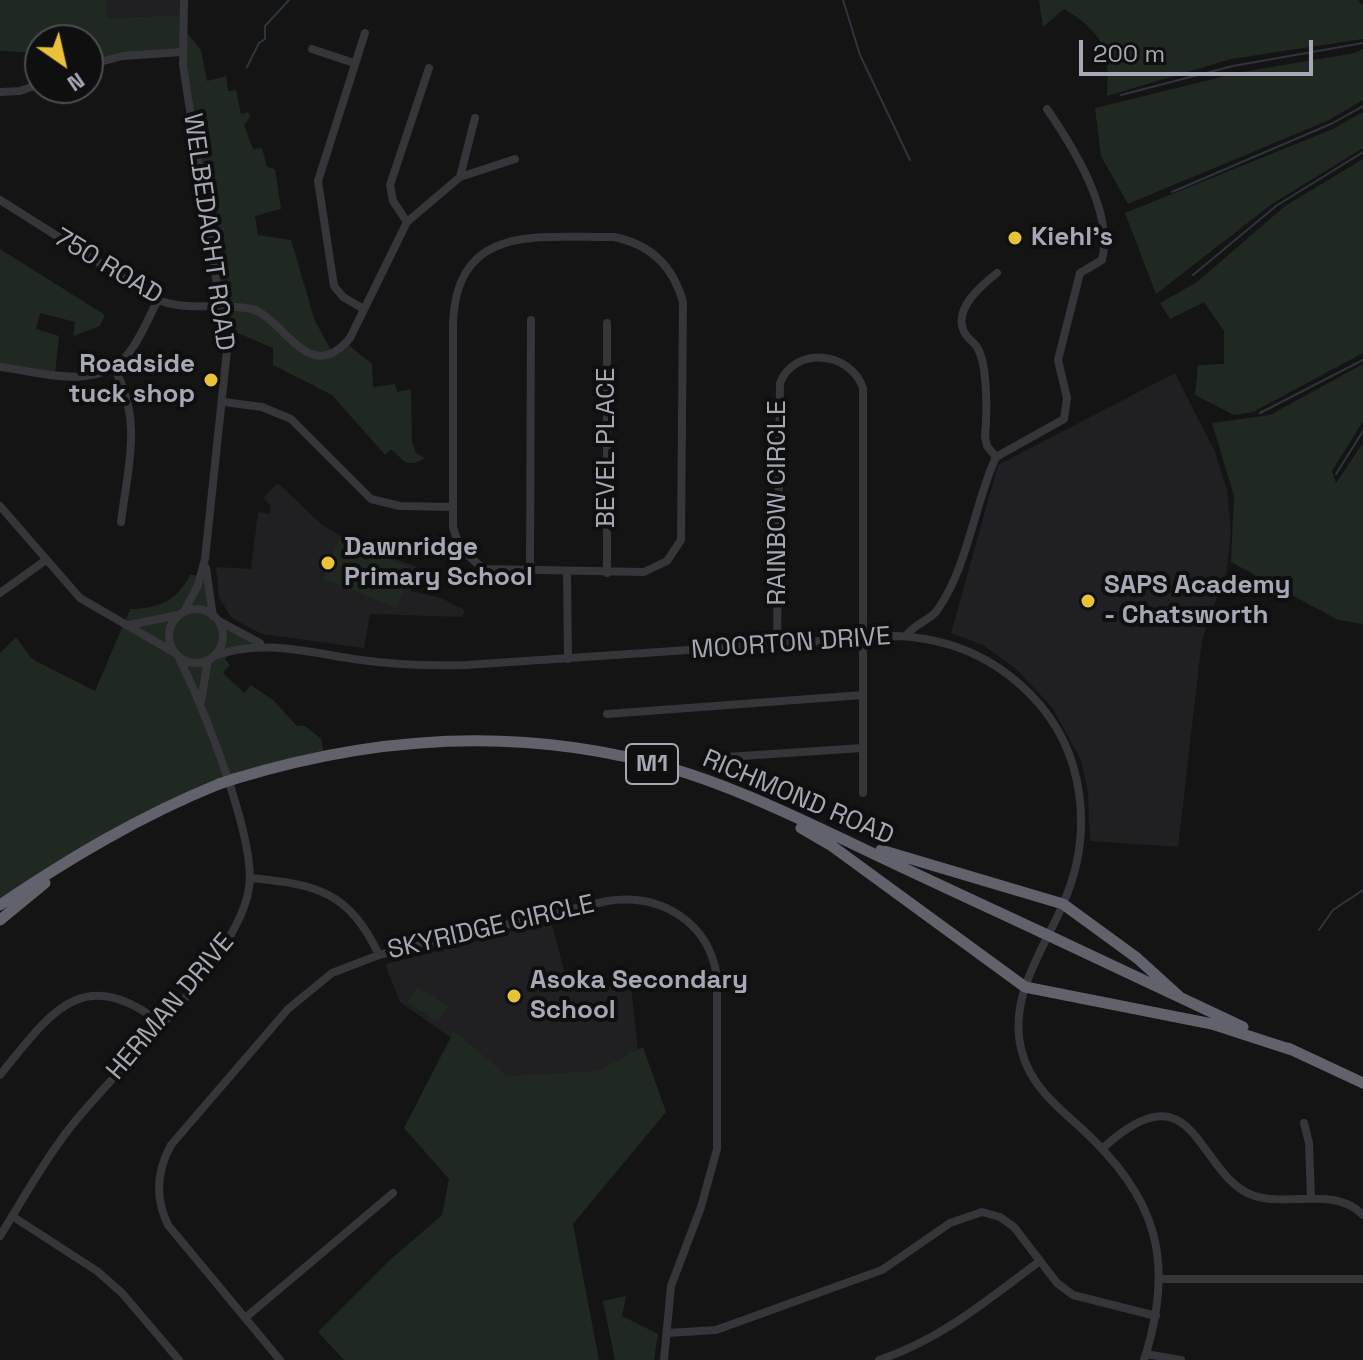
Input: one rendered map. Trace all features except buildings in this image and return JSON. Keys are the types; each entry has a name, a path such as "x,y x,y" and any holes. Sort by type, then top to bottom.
{"highway":[{"name":"RICHMOND ROAD","path":"93,846 160,809 219,784 346,750 472,739 598,751 720,784 1363,1083"},
{"path":"720,784 832,846 1025,987 1212,1024 1292,1050"},
{"path":"817,827 920,864 1063,904 1137,958 1180,997"},
{"name":"M1","path":"0,905 93,846"},
{"name":"M1","path":"0,920 93,846"}],"street":[{"name":"WELBEDACHT ROAD","path":"181,613 198,585 205,559 224,402 227,350 182,52 184,0"},
{"path":"364,309 343,297 334,286 318,189 322,164 365,33"},
{"path":"312,49 354,63"},
{"path":"104,61 123,56 182,52"},
{"path":"429,68 390,185 395,207 407,222 460,177 515,159"},
{"path":"0,92 24,90"},
{"path":"906,636 913,625 937,612 962,557 996,457 1064,419 1067,398 1058,360 1061,340 1075,303 1080,273 1102,260 1103,229 1083,165 1047,109"},
{"path":"460,177 475,118"},
{"name":"750 ROAD","path":"0,200 158,300 179,307 259,312 299,349 321,354 346,343 407,222"},
{"path":"614,237 635,243 664,263 676,281 683,302 683,527 677,548 661,566 644,572 530,572 494,572 470,561 456,541 453,507 454,309 460,280 470,265 487,250 525,238 614,237"},
{"path":"996,457 987,446 985,437 983,371 978,348 963,332 962,323 971,295 997,273"},
{"path":"0,367 78,377 92,377 114,368 136,342 158,300"},
{"path":"530,572 531,320"},
{"name":"BEVEL PLACE","path":"607,323 607,573"},
{"name":"RAINBOW CIRCLE","path":"777,644 778,395 788,369 802,361 838,359 850,365 863,388 863,793"},
{"path":"114,368 128,398 133,421 121,522"},
{"path":"224,402 262,407 296,422 371,499 400,506 453,507"},
{"path":"0,506 80,598 194,663 211,658 223,638 215,618 199,609 128,625"},
{"name":"WELBEDACHT ROAD","path":"205,559 215,618"},
{"path":"0,593 46,560"},
{"path":"567,573 568,659"},
{"path":"177,655 169,633 181,613"},
{"name":"MOORTON DRIVE","path":"215,618 264,645"},
{"name":"MOORTON DRIVE","path":"211,658 234,649 264,645 402,665 568,659 906,636 962,648 989,662 1031,695 1061,735 1078,784 1082,831 1078,860 1063,904 1025,987 1018,1021 1025,1061 1046,1096 1103,1148 1134,1186 1149,1216 1159,1253 1160,1279 1156,1316 1145,1357"},
{"name":"HERMAN DRIVE","path":"0,1236 68,1130 235,932 245,905 250,878 248,843 200,706 177,655"},
{"name":"HERMAN DRIVE","path":"200,706 211,658"},
{"path":"607,714 863,695"},
{"path":"727,757 862,748"},
{"path":"250,878 297,882 328,893 358,917 379,955"},
{"name":"SKYRIDGE CIRCLE","path":"280,1360 168,1225 158,1196 161,1165 176,1138 299,998 332,973 379,955 620,899 641,899 667,907 699,932 710,950 717,977 717,1149 701,1207 671,1286 664,1360"},
{"path":"0,1075 54,1013 80,999 119,997 161,1023"},
{"path":"1103,1148 1132,1125 1169,1119 1194,1131 1228,1177 1247,1193 1267,1198 1343,1201 1363,1215"},
{"path":"1304,1123 1309,1143 1311,1199"},
{"path":"245,1318 393,1193"},
{"path":"667,1333 716,1330 882,1270 970,1214 992,1214 1007,1221 1065,1291 1082,1300 1156,1316"},
{"path":"12,1216 106,1278 179,1360"},
{"path":"879,1360 915,1348 940,1334 1040,1261"},
{"path":"1160,1279 1363,1279"},
{"path":"1145,1357 1181,1360"}],"shaded area":[{"path":"0,0 106,0 107,18 183,15 183,28 201,50 207,81 226,76 228,91 236,90 241,114 248,112 250,117 244,125 253,149 262,148 267,167 275,169 281,209 255,216 258,235 291,240 315,321 332,352 346,343 372,364 373,387 395,384 397,392 411,389 412,441 416,453 425,458 409,463 391,449 385,455 332,395 273,365 273,348 226,328 183,52 138,55 104,62 104,24 24,24 24,52 0,51"},
{"path":"106,0 185,0 183,15 106,18"},
{"path":"1039,0 1358,0 1363,5 1363,39 1231,59 1107,96 1107,66 1102,44 1096,35 1064,9 1043,27"},
{"path":"1363,49 1363,100 1327,121 1128,204 1101,156 1095,108 1242,72 1355,53"},
{"path":"1363,112 1363,148 1272,204 1156,294 1125,213 1333,129"},
{"path":"1363,159 1363,353 1253,412 1234,415 1195,395 1198,365 1224,364 1224,331 1204,302 1170,319 1160,303 1197,282 1285,206"},
{"path":"0,249 105,315 100,326 73,336 75,322 40,313 36,329 59,336 55,374 0,367"},
{"path":"1363,364 1363,421 1332,471 1336,483 1363,443 1363,624 1338,620 1231,562 1234,496 1212,423 1270,415"},
{"name":"SAPS Academy - Chatsworth","path":"1175,373 1215,452 1227,490 1231,531 1227,569 1202,640 1178,847 1090,841 1088,792 1081,760 1052,707 1015,668 983,645 951,633 998,465"},
{"name":"Dawnridge Primary School","path":"278,483 321,524 355,544 417,567 411,591 441,598 465,610 462,617 370,614 364,648 262,634 232,618 219,598 216,567 251,569 258,512 270,514 271,506 263,498"},
{"path":"339,539 413,569 397,608 323,578"},
{"path":"190,575 207,575 217,619 264,645 234,649 225,659 230,665 223,673 244,693 251,685 273,700 297,726 305,726 321,739 324,754 171,803 0,905 0,653 16,637 32,659 95,691 130,609 166,602 179,591"},
{"name":"Asoka Secondary School","path":"551,921 569,989 630,978 639,1059 580,1083 515,1083 400,1002 385,964"},
{"path":"417,987 448,1007 438,1022 407,1002"},
{"path":"454,1031 507,1076 598,1071 643,1047 666,1112 573,1224 599,1360 344,1360 318,1332 390,1260 442,1215 449,1179 404,1128"},
{"path":"626,1296 622,1316 658,1334 654,1360 615,1360 603,1301"}],"waterway":[{"path":"247,67 259,43 265,39 265,26 289,0"},
{"path":"843,0 860,55 910,160"},
{"path":"1121,95 1233,66 1363,43"},
{"path":"1172,192 1333,123 1363,106"},
{"path":"1193,275 1276,206 1363,152"},
{"path":"1260,413 1363,360"},
{"path":"1336,474 1363,431"},
{"path":"1319,930 1333,910 1363,890"}],"place":[{"name":"Kiehl's","path":"1015,238"},
{"name":"Roadside tuck shop","path":"211,380"},
{"name":"Dawnridge Primary School","path":"328,563"},
{"name":"SAPS Academy - Chatsworth","path":"1088,601"},
{"name":"Asoka Secondary School","path":"514,996"}]}
